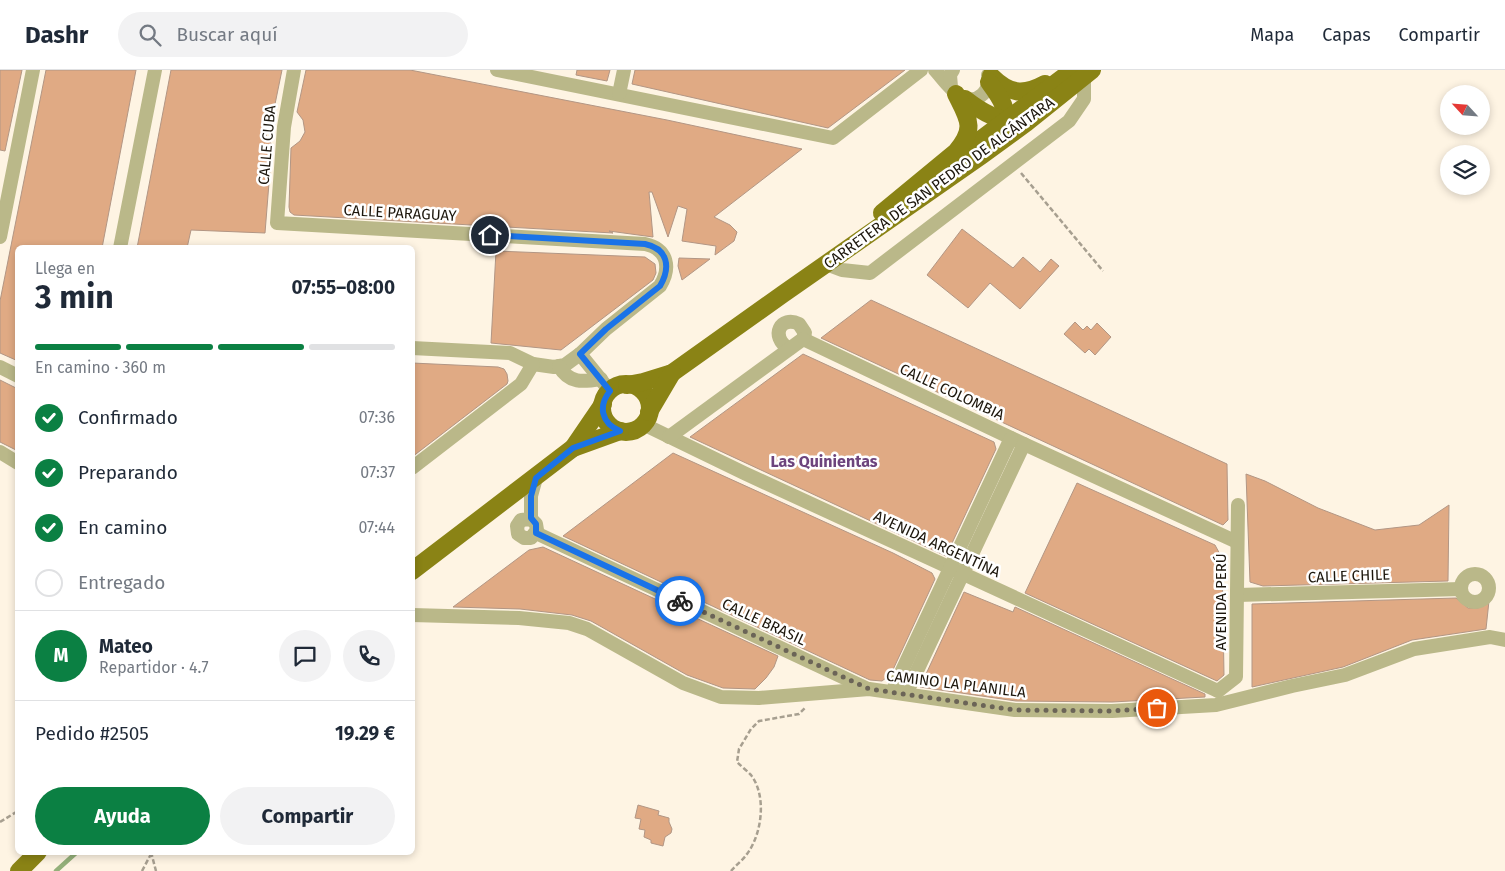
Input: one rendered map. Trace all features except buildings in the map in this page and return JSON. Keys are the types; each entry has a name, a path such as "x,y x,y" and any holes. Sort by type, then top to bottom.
{"main road":[{"path":"987,74 1007,89 1020,92 1033,91 1079,74"},
{"path":"926,194 1000,132 1006,121 1006,110 987,74"},
{"path":"958,94 977,108 1006,121 1016,121 1063,89 1079,74"},
{"name":"CARRETERA DE SAN PEDRO DE ALCÁNTARA","path":"627,385 672,373 1018,128 1079,74"},
{"path":"868,225 956,152 966,140 969,131 968,123 958,94"},
{"name":"CARRETERA DE SAN PEDRO DE ALCÁNTARA","path":"783,294 868,225 1006,121"},
{"name":"CARRETERA DE SAN PEDRO DE ALCÁNTARA","path":"646,418 672,373"},
{"path":"415,569 573,448 620,431 632,431 646,418 650,406 644,394 634,386 627,385 621,385 605,391 573,448"},
{"path":"605,391 604,418 608,424 620,431"},
{"path":"20,871 35,855"}],"street":[{"path":"0,237 33,70"},
{"path":"121,245 155,70"},
{"name":"CALLE CUBA","path":"278,222 284,127 294,70"},
{"path":"498,70 833,138 921,70"},
{"path":"619,94 624,70"},
{"path":"935,70 958,94 978,97 987,88 987,74"},
{"path":"953,70 950,75 958,94"},
{"path":"826,264 842,270 870,273 1070,121 1084,99 1079,74"},
{"name":"CALLE PARAGUAY","path":"278,222 655,246 662,252 666,260 665,278 660,286 606,329 580,354"},
{"path":"669,437 804,339 805,333 799,324 792,321 781,326 778,335 781,343 789,349"},
{"name":"CALLE COLOMBIA","path":"804,339 1011,438 1237,542"},
{"path":"415,348 510,354 533,364 554,368 565,365 580,354 605,391"},
{"path":"415,466 522,384 533,364"},
{"path":"559,366 563,374 605,391"},
{"path":"0,367 15,374"},
{"name":"AVENIDA ARGENTÍNA","path":"646,418 669,437 1218,691"},
{"path":"899,693 956,570 1011,438"},
{"path":"956,570 1024,444"},
{"path":"0,452 15,461"},
{"name":"CALLE BRASIL","path":"536,478 531,496 531,518 521,520 517,526 517,532 521,537 528,539 536,533 869,689"},
{"name":"AVENIDA PERÚ","path":"1218,691 1236,677 1238,505"},
{"name":"CALLE CHILE","path":"1238,596 1461,589"},
{"name":"CAMINO LA PLANILLA","path":"415,615 519,618 569,623 587,629 683,684 720,697 759,698 869,689 1015,710 1112,711 1216,705 1345,675 1414,650 1490,637 1505,640"},
{"path":"1216,705 1218,691"}],"path":[{"path":"1013,164 1103,271"},
{"path":"731,871 748,853 755,838 761,805 757,785 737,762 739,749 750,729 759,721 799,714 806,707 808,695"},
{"path":"0,822 15,813"},
{"path":"142,871 150,855"},
{"path":"152,855 156,871"}],"waterway":[{"path":"56,871 74,855"}],"way so far":[{"path":"680,601 869,689 1015,710 1112,711 1157,708"}],"district":[{"name":"Las Quinientas","path":"824,461"}],"route":[{"path":"490,235 645,244 655,246 662,252 666,260 667,269 665,278 660,286 606,329 580,354 610,391 603,404 602,411 608,424 620,431 573,448 536,478 531,496 531,518 536,524 536,533 680,601"}]}
